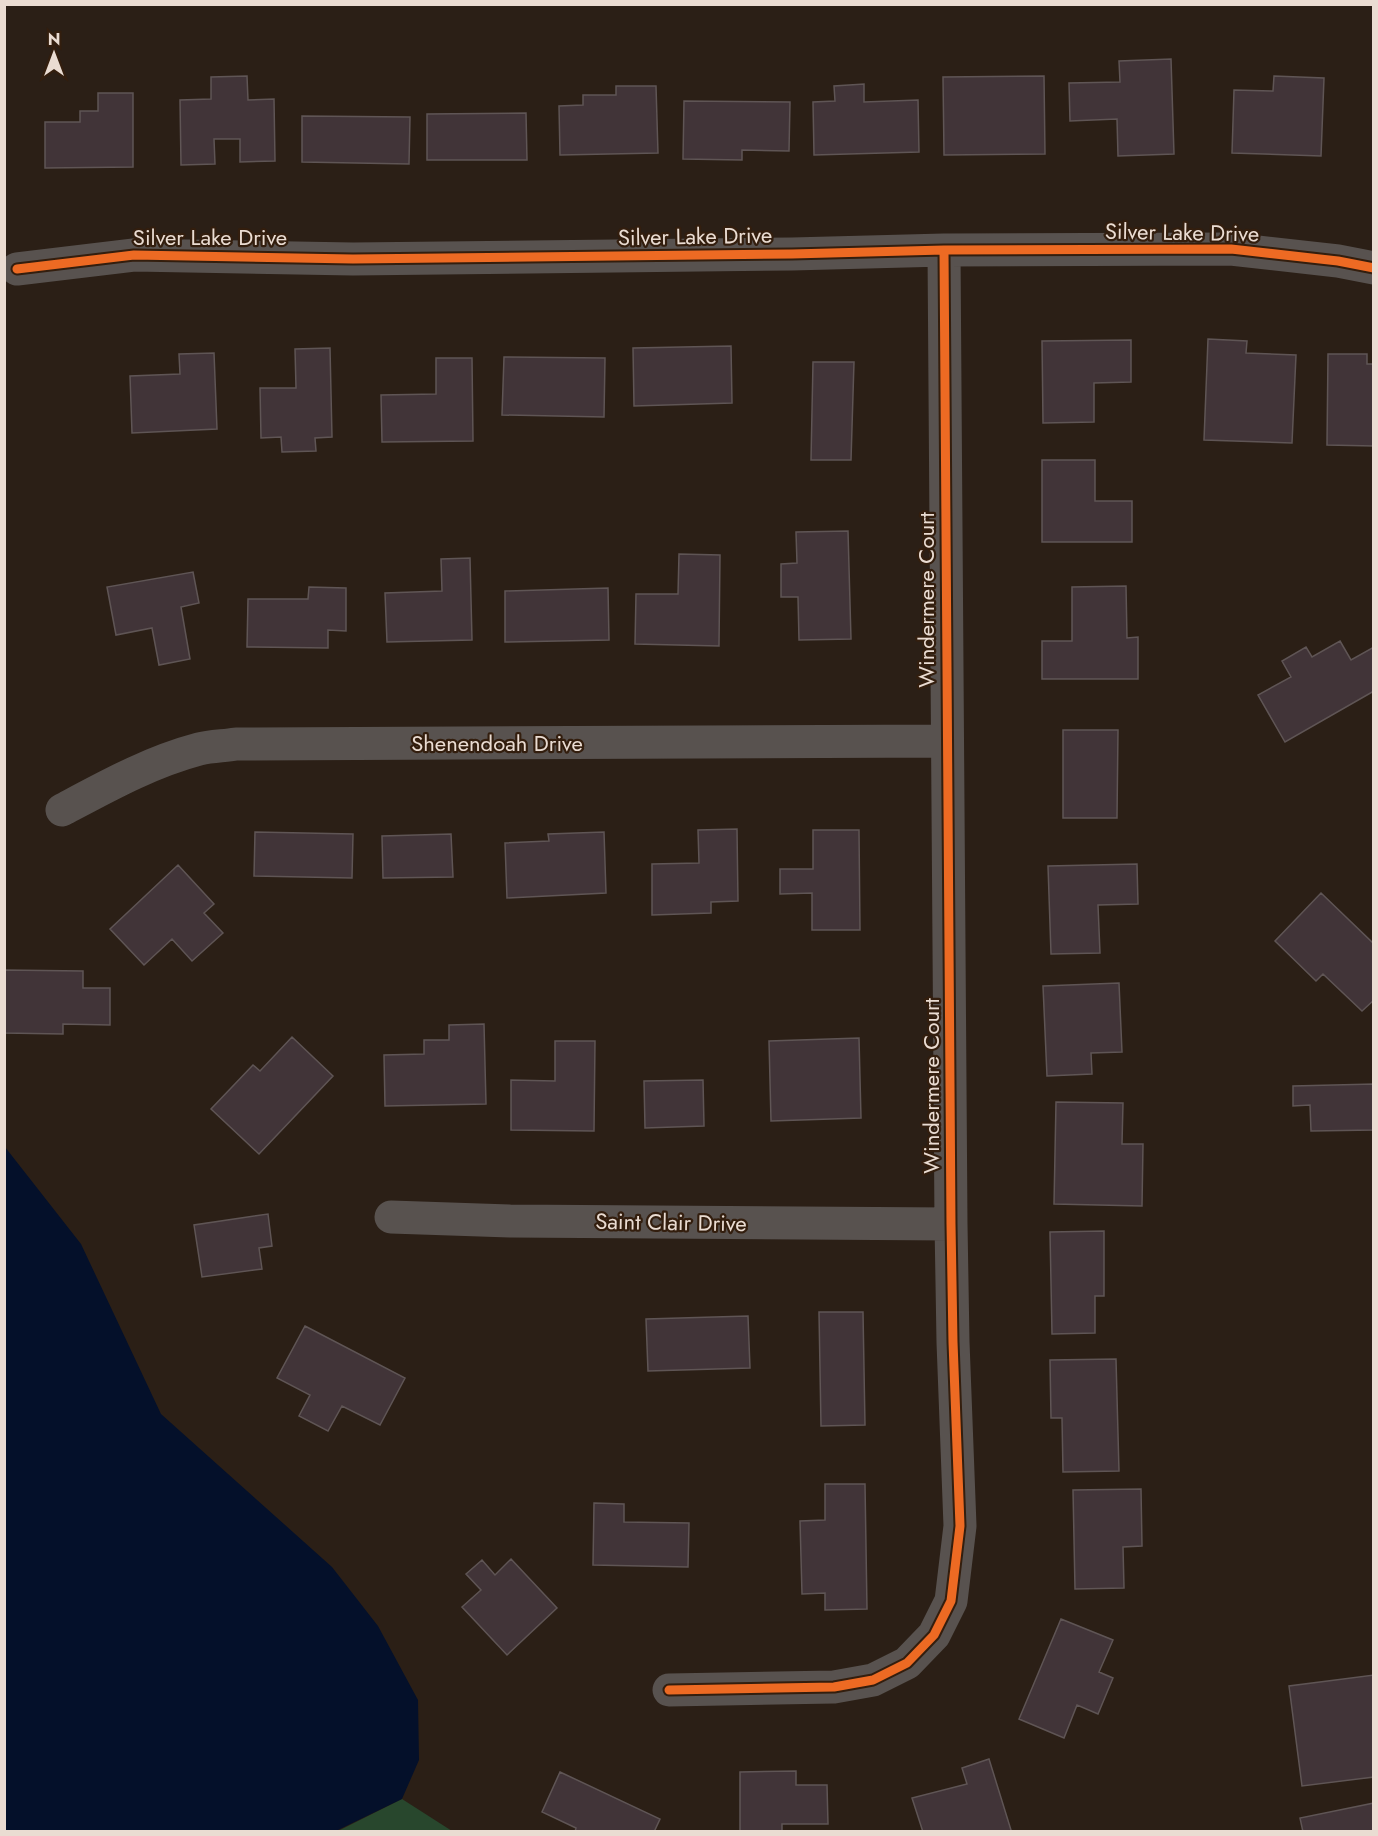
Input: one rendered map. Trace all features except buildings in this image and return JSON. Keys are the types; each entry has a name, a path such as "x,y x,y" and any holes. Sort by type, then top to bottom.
{"street":[{"name":"Silver Lake Drive","path":"17,269 134,255 353,259 944,250 1231,249 1338,261 1374,268"},
{"name":"Windermere Court","path":"669,1690 834,1687 873,1680 907,1663 934,1635 951,1601 960,1526 951,1224 944,250"},
{"name":"Shenendoah Drive","path":"62,810 133,772 159,762 201,748 236,744 946,741"},
{"name":"Saint Clair Drive","path":"391,1216 510,1221 951,1224"}],"green space":[{"path":"402,1799 452,1831 336,1832"}],"water":[{"path":"5,1147 81,1244 161,1414 332,1567 378,1626 418,1700 419,1760 402,1799 336,1831 5,1831"}],"cycle path":[{"path":"17,269 134,255 353,259 944,250 1231,249 1338,261 1374,268"},
{"path":"669,1690 834,1687 873,1680 907,1663 934,1635 951,1601 960,1526 951,1224 944,250"}]}
